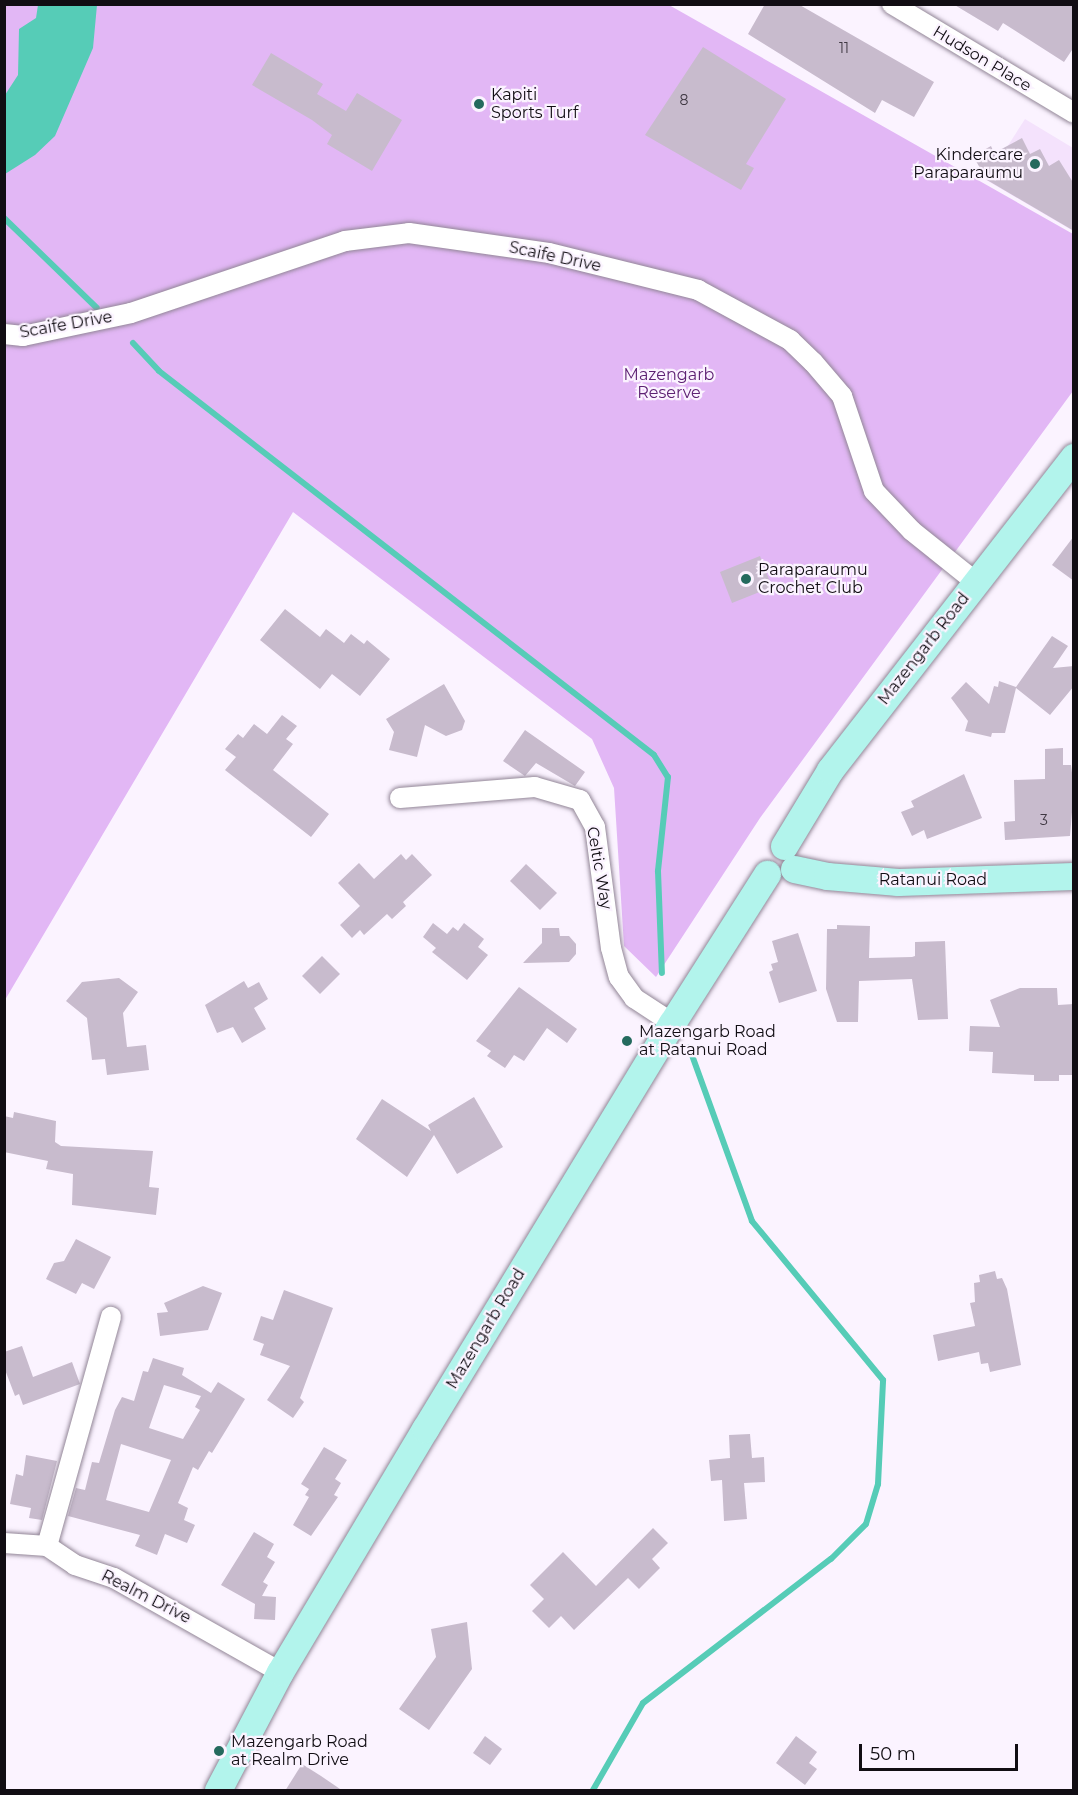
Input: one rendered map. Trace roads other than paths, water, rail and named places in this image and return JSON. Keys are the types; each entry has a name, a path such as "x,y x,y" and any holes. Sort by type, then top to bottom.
{"main road":[{"name":"Mazengarb Road","path":"218,1791 280,1672 672,1023 767,874 782,878 788,857 831,770 1074,457"},
{"name":"Ratanui Road","path":"788,857 827,876 898,882 1074,876"}],"street":[{"name":"Hudson Place","path":"892,4 914,10 1074,113"},
{"name":"Scaife Drive","path":"4,334 23,336 131,313 345,242 409,233 549,252 675,284 698,290 790,339 842,396 880,499 912,531 976,583"},
{"name":"Celtic Way","path":"400,798 535,787 580,800 595,827 611,948 619,977 634,998 672,1023"},
{"path":"4,1543 47,1546 111,1317"},
{"name":"Realm Drive","path":"47,1546 75,1565 151,1596 280,1672"}],"waterway":[{"path":"4,218 97,308"},
{"path":"133,343 159,371 654,755 668,777 658,871 662,973"},
{"path":"593,1790 643,1703 831,1559 866,1524 878,1484 883,1380 752,1221 689,1047"}],"place":[{"name":"Kapiti Sports Turf","path":"479,104"},
{"name":"Kindercare Paraparaumu","path":"1035,164"},
{"name":"Paraparaumu Crochet Club","path":"746,579"},
{"name":"Mazengarb Road at Ratanui Road","path":"627,1041"},
{"name":"Mazengarb Road at Realm Drive","path":"219,1751"}],"park label":[{"name":"Mazengarb Reserve","path":"669,384"}]}
